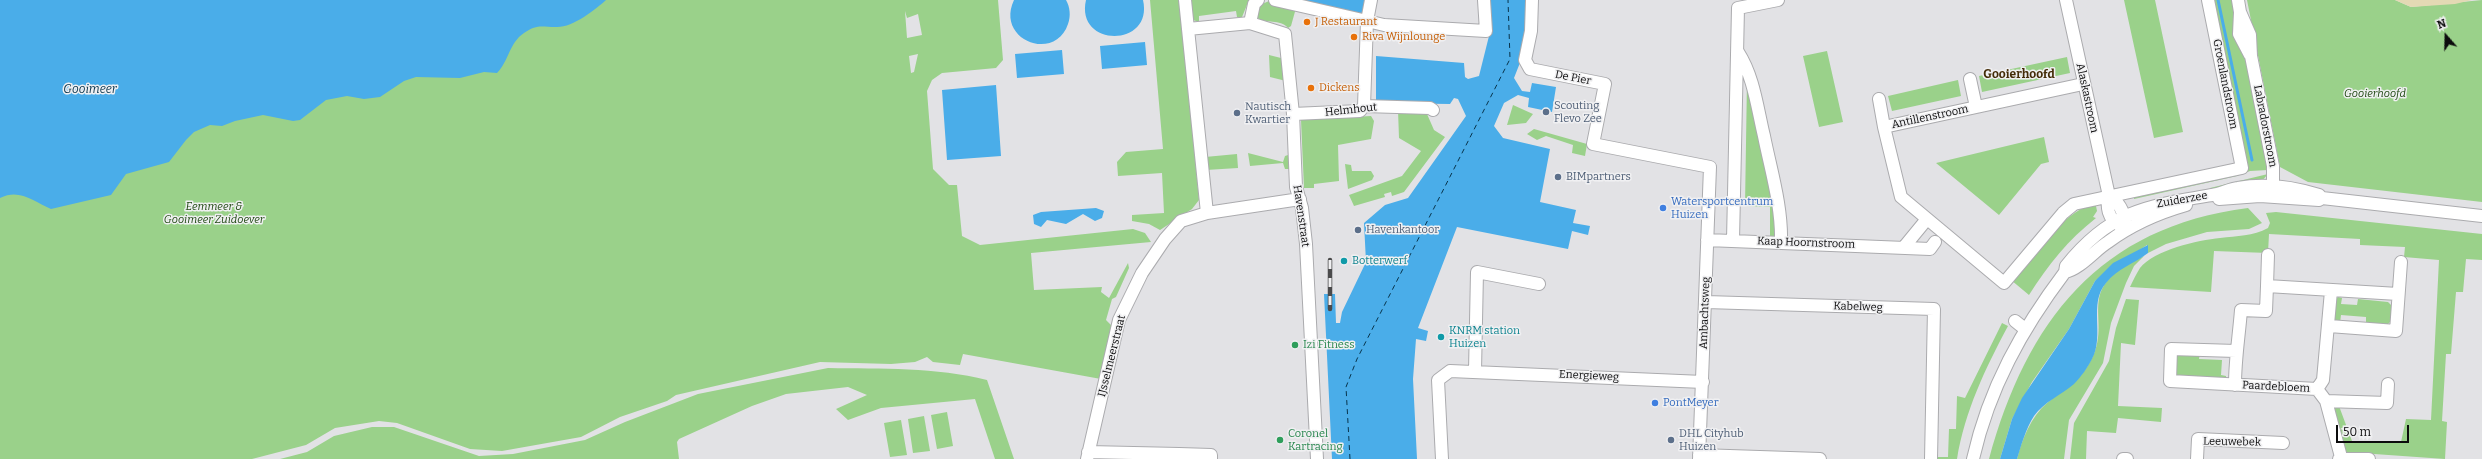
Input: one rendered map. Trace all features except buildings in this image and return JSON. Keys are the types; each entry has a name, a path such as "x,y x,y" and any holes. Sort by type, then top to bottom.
{"street":[{"path":"1186,0 1207,213"},
{"path":"1188,30 1250,24 1254,4 1258,0"},
{"path":"1275,0 1384,25 1486,31 1484,0"},
{"path":"1364,106 1367,21 1371,0"},
{"name":"De Pier","path":"1532,0 1531,31 1526,60 1530,69 1604,84 1593,144 1710,167"},
{"path":"1733,240 1738,8 1778,0"},
{"name":"Alaskastroom","path":"2066,0 2083,84 2109,196 2106,207 2114,222"},
{"name":"Groenlandstroom","path":"2208,0 2242,168"},
{"name":"Labradorstroom","path":"2238,0 2240,12 2240,37 2250,56 2272,160 2273,192"},
{"name":"Havenstraat","path":"1250,24 1285,34 1293,114 1296,187 1300,199 1306,244 1317,459"},
{"path":"1738,52 1748,68 1770,162 1781,220 1781,242"},
{"path":"1970,79 1976,107"},
{"name":"Antillenstroom","path":"2004,283 1901,197 1884,127 2083,84"},
{"path":"1879,99 1884,127"},
{"name":"Helmhout","path":"1293,114 1360,111 1364,106 1430,108 1433,110"},
{"name":"Ambachtsweg","path":"1699,457 1710,167"},
{"name":"Zuiderzee","path":"2004,283 2066,210 2074,204 2242,168"},
{"name":"Zuiderzee","path":"1973,459 1992,396 2009,357 2025,329 2066,272 2066,266 2088,241 2114,222 2152,205 2215,194 2236,188 2273,192"},
{"name":"Zuiderzee","path":"2066,272 2072,270 2102,246 2126,230 2159,214 2193,204 2233,197 2304,190 2319,195 2322,198 2482,216"},
{"path":"2109,196 2118,201 2125,216 2126,230"},
{"name":"IJsselmeerstraat","path":"1087,455 1119,320 1142,273 1165,239 1181,221 1207,213 1300,199"},
{"path":"1904,247 1927,219"},
{"path":"2114,222 2126,230"},
{"name":"Kaap Hoornstroom","path":"1707,240 1930,248 1935,242"},
{"path":"2268,255 2267,286 2398,294"},
{"path":"2329,326 2396,331 2398,294 2402,262"},
{"path":"1475,371 1477,272 1539,284"},
{"name":"Paardebloem","path":"2235,385 2236,351 2239,345 2241,310 2266,311 2267,286"},
{"path":"2331,291 2323,380 2317,389 2326,401 2340,458 2369,459"},
{"name":"Kabelweg","path":"1706,302 1934,309 1931,459"},
{"path":"2015,321 2025,329"},
{"name":"Paardebloem","path":"2236,351 2171,349 2170,381 2317,389"},
{"name":"Energieweg","path":"1442,459 1438,380 1450,371 1702,382"},
{"path":"2326,401 2387,403 2388,384"},
{"name":"Leeuwebek","path":"2197,459 2198,439 2283,443"},
{"path":"1087,455 1179,457 1211,455 1211,459"},
{"path":"1699,457 1820,459"}],"green space":[{"name":"Eemmeer & Gooimeer Zuidoever","path":"0,0 998,0 1003,60 996,68 942,73 932,80 927,91 933,169 949,185 957,185 962,236 980,245 1133,229 1145,233 1151,242 1031,253 1034,290 1102,287 1101,292 1109,298 1128,263 1129,268 1116,297 1112,299 1106,320 1112,326 1101,379 963,354 960,365 933,362 927,357 915,362 891,364 820,362 676,395 667,401 620,417 581,437 502,451 470,449 397,423 379,421 335,428 306,445 252,459 0,459","holes":["905,11 907,18 918,14 922,35 907,38","918,54 914,72 911,73 909,56"]},
{"path":"1150,0 1180,0 1199,200 1192,209 1160,230 1149,224 1132,221 1132,215 1164,213 1162,173 1118,176 1117,162 1126,152 1163,149"},
{"path":"1190,0 1249,0 1242,17 1237,17 1236,11 1199,16 1199,22 1193,20"},
{"path":"2124,0 2155,0 2183,132 2154,138"},
{"path":"2210,0 2234,0 2268,170 2250,171 2237,176 2134,199 2134,197 2246,166"},
{"name":"Gooierhoofd","path":"2247,0 2395,0 2411,7 2482,0 2482,202 2308,182 2280,167"},
{"path":"1269,1 1296,8 1291,26 1288,28 1281,23 1264,21 1256,17 1260,5"},
{"path":"1827,51 1843,122 1819,127 1803,56"},
{"path":"1269,55 1285,59 1286,81 1270,77"},
{"path":"2067,57 2070,73 1982,92 1979,76"},
{"path":"1743,69 1745,69 1777,221 1777,233 1772,238 1770,237 1770,207 1745,206 1747,80 1743,79"},
{"path":"1958,80 1961,96 1892,111 1888,96"},
{"path":"1513,105 1533,114 1526,123 1507,125"},
{"path":"1398,110 1427,114 1434,130 1445,137 1404,192 1392,196 1391,192 1384,194 1385,197 1354,206 1349,195 1402,176 1421,151 1399,138"},
{"path":"1371,116 1374,121 1371,139 1338,145 1339,181 1314,184 1314,188 1304,188 1301,120"},
{"path":"1534,129 1587,144 1585,156 1572,153 1573,145 1546,136 1537,140 1527,134"},
{"path":"2044,137 2049,162 2041,164 1999,215 1936,163"},
{"path":"1248,153 1283,162 1285,156 1288,155 1289,169 1285,169 1283,163 1250,166"},
{"path":"1237,154 1238,168 1206,170 1205,157"},
{"path":"1345,164 1351,165 1352,171 1371,171 1374,176 1372,180 1348,189"},
{"path":"2268,174 2261,182 2211,191 2210,188"},
{"path":"2087,206 2096,206 2097,211 2093,217 2096,218 2076,235 2059,254 2029,295 2011,280 2055,229 2076,212"},
{"path":"2248,208 2262,223 2249,229 2207,232 2166,244 2148,253 2147,245 2095,281 2069,329 2032,382 2012,419 2000,459 1989,459 2005,409 2025,364 2048,324 2077,289 2111,259 2150,236 2196,219"},
{"path":"2276,212 2482,234 2482,260 2466,259 2463,292 2456,292 2451,354 2446,354 2442,421 2447,422 2445,459 2346,452 2343,449 2333,407 2339,406 2352,441 2401,442 2406,419 2431,420 2439,260 2404,257 2405,247 2360,245 2360,239 2269,234 2268,253 2214,251 2211,292 2130,287 2140,268 2155,256 2177,247 2211,239 2257,233 2268,228 2270,223 2266,213"},
{"path":"2144,256 2134,266 2126,283 2111,323 2103,363 2069,420 2064,459 2017,459 2024,436 2036,415 2047,403 2078,378 2087,367 2095,350 2098,335 2098,307 2100,294 2107,282 2120,269"},
{"path":"2338,297 2342,298 2341,304 2357,305 2358,299 2388,302 2392,306 2391,321 2387,325 2366,324 2366,317 2341,315 2340,323 2337,323 2333,316 2335,301"},
{"path":"2126,299 2139,300 2135,345 2121,343 2118,406 2162,408 2161,422 2118,418 2116,433 2087,431 2086,459 2070,459 2074,423 2109,361 2116,328"},
{"path":"2002,323 2008,326 1991,358 1977,391 1965,424 1957,459 1933,459 1934,457 1948,457 1949,429 1956,429 1957,396 1965,398"},
{"path":"2200,352 2199,359 2222,360 2221,375 2226,376 2226,379 2176,379 2175,357 2178,354"},
{"path":"828,368 928,371 987,380 1014,459 995,459 975,399 881,408 848,420 836,409 867,395 848,387 786,394 752,406 679,439 677,442 679,459 280,459 307,452 334,436 372,427 394,427 479,456 513,454 585,440 625,422 698,394"},
{"path":"947,412 953,446 937,449 931,415"},
{"path":"924,416 930,451 913,453 908,419"},
{"path":"901,420 907,455 890,457 884,423"}],"sand":[{"path":"2395,0 2472,0 2455,4 2411,7"}],"water":[{"name":"Gooimeer","path":"0,0 606,0 590,13 569,25 562,27 536,27 528,30 515,42 497,73 484,72 460,78 416,77 404,81 380,97 364,99 347,96 326,100 300,120 293,121 263,115 235,121 222,126 210,125 194,132 169,162 126,174 111,195 51,209 20,195 7,195 0,198"},
{"path":"1014,0 1066,0 1070,18 1061,36 1051,42 1040,44 1029,42 1019,35 1013,26 1010,14"},
{"path":"1086,0 1143,0 1143,16 1137,27 1127,34 1114,36 1102,34 1092,27 1086,16"},
{"path":"1294,0 1366,0 1361,18"},
{"path":"1488,0 1528,0 1525,50 1514,78 1522,91 1530,92 1532,83 1556,87 1552,112 1528,107 1529,98 1518,95 1504,103 1494,126 1503,138 1550,149 1540,202 1576,210 1573,223 1590,226 1588,235 1572,231 1568,249 1457,227 1418,328 1428,331 1426,341 1416,339 1413,379 1417,459 1332,459 1324,294 1335,294 1336,323 1340,323 1342,312 1366,262 1364,223 1385,205 1408,198 1466,116 1458,99 1454,98 1450,104 1376,103 1376,56 1464,63 1465,77 1468,79 1479,76 1490,32"},
{"path":"1145,42 1147,65 1102,69 1100,46"},
{"path":"1062,50 1064,74 1017,78 1015,54"},
{"path":"996,85 1001,156 947,160 942,90"},
{"path":"1096,208 1104,211 1102,218 1095,221 1083,214 1066,224 1047,220 1041,227 1034,224 1033,215 1041,212"},
{"path":"2148,245 2148,253 2111,278 2101,291 2097,310 2096,350 2084,372 2074,384 2038,411 2034,416 2026,431 2017,459 2000,459 2012,419 2022,398 2069,329 2095,281 2113,263"}],"waterway":[{"path":"2218,0 2252,160"}],"ferry route":[{"path":"1350,459 1346,387 1357,359 1510,59 1508,0"}],"railway":[{"path":"1330,260 1330,309"}],"place":[{"name":"J Restaurant","path":"1307,22"},
{"name":"Riva Wijnlounge","path":"1354,37"},
{"name":"Dickens","path":"1311,88"},
{"name":"Scouting Flevo Zee","path":"1546,112"},
{"name":"Nautisch Kwartier","path":"1237,113"},
{"name":"BIMpartners","path":"1558,177"},
{"name":"Watersportcentrum Huizen","path":"1663,208"},
{"name":"Havenkantoor","path":"1358,230"},
{"name":"Botterwerf","path":"1344,261"},
{"name":"KNRM station Huizen","path":"1441,337"},
{"name":"Izi Fitness","path":"1295,345"},
{"name":"PontMeyer","path":"1655,403"},
{"name":"Coronel Kartracing","path":"1280,440"},
{"name":"DHL Cityhub Huizen","path":"1671,440"}],"district":[{"name":"Gooierhoofd","path":"2019,75"}]}
